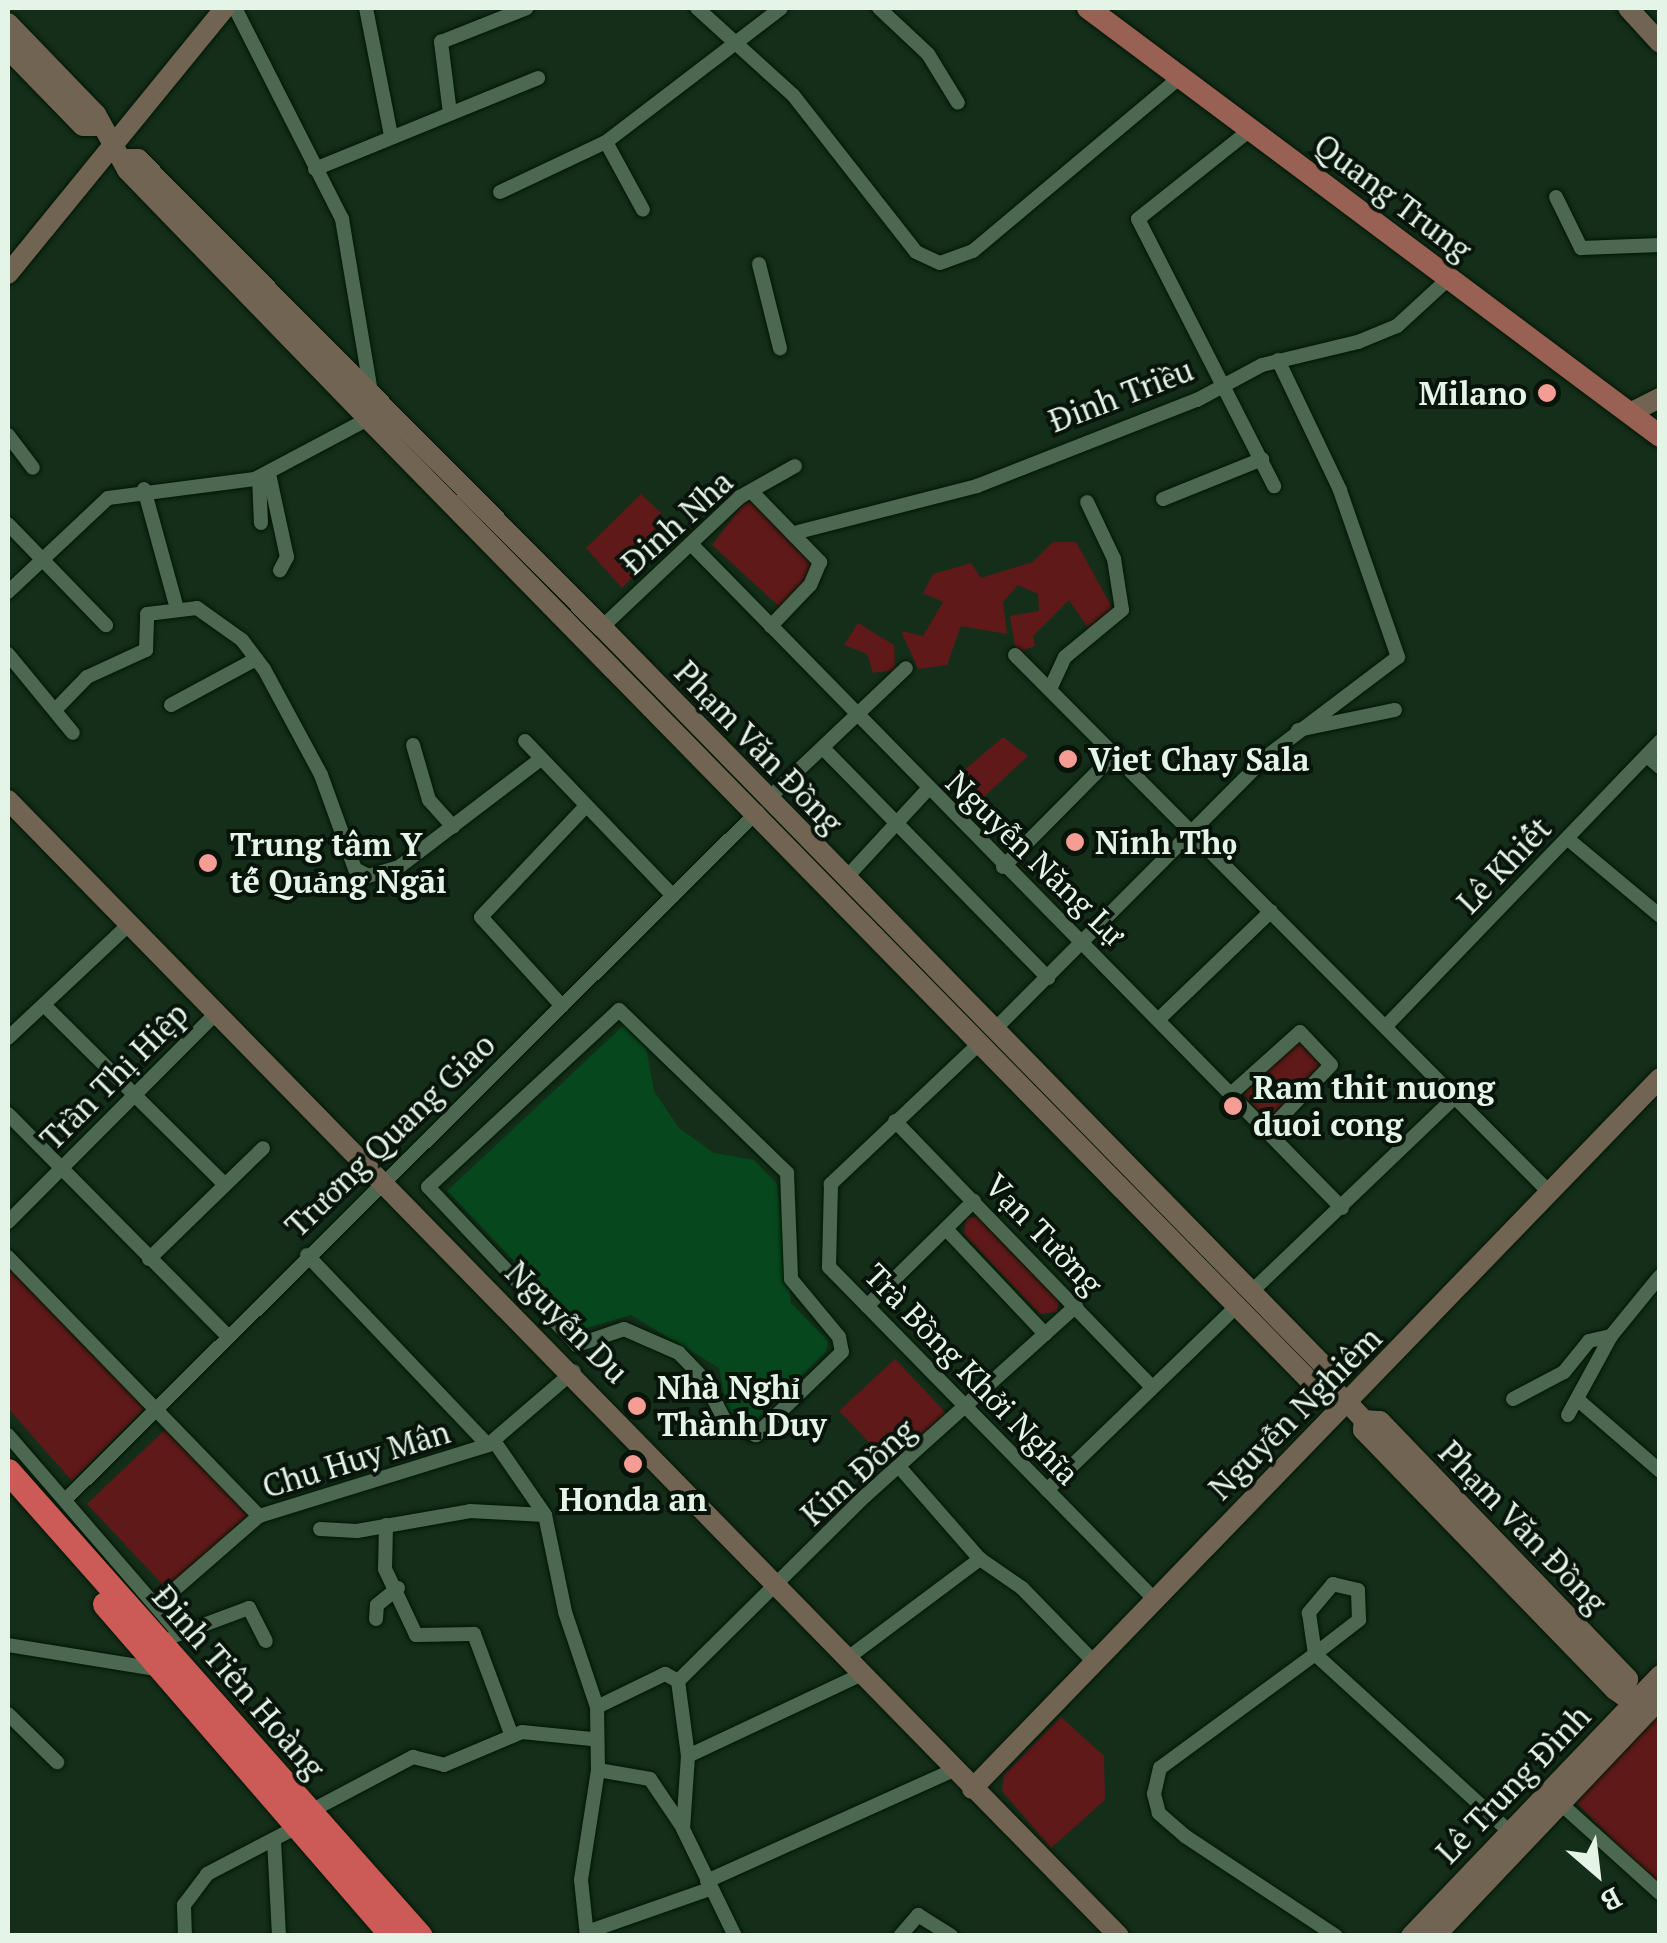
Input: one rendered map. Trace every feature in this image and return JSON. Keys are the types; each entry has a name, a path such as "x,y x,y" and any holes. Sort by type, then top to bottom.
{"highway":[{"name":"Đinh Tiên Hoàng","path":"8,1472 172,1638 393,1936"},
{"name":"Đinh Tiên Hoàng","path":"8,1497 162,1670 420,1936"}],"main road":[{"name":"Quang Trung","path":"1091,8 1447,280 1660,436"}],"street":[{"path":"8,274 224,8"},
{"path":"235,8 316,168 349,248 372,394"},
{"path":"366,8 391,136"},
{"path":"450,113 441,42 527,8"},
{"path":"696,8 793,95 916,252 940,263 973,251 1180,76"},
{"path":"500,192 606,142 782,8"},
{"path":"879,8 928,54 958,102"},
{"path":"1628,8 1660,43"},
{"name":"Phạm Văn Đồng","path":"8,24 96,114 96,126 111,144 126,159 138,158 368,419 431,468"},
{"name":"Phạm Văn Đồng","path":"8,49 83,126 96,126"},
{"path":"316,168 538,78"},
{"path":"1250,130 1138,220 1228,382 1274,486"},
{"path":"606,142 643,210"},
{"path":"1556,198 1581,248 1660,244"},
{"path":"760,264 780,348"},
{"name":"Đinh Triều","path":"798,532 1002,477 1278,360 1397,326 1447,280"},
{"name":"Phạm Văn Đồng","path":"267,301 372,394 431,468 1244,1299 1335,1377 1341,1396 1364,1420 1362,1430 1614,1690 1642,1700"},
{"name":"Trà Bồng Khởi Nghĩa","path":"1153,1598 828,1266 831,1184 1196,834 1295,731 1398,654 1340,490 1278,360"},
{"path":"1630,413 1660,398"},
{"path":"8,592 108,498 144,489 264,476 368,419"},
{"path":"8,435 33,468"},
{"path":"1164,499 1262,460"},
{"name":"Đinh Nha","path":"596,636 752,492 795,466"},
{"path":"261,523 264,476"},
{"path":"264,476 288,557 280,570"},
{"path":"144,489 176,606"},
{"path":"752,492 798,532 820,572 771,626"},
{"path":"1050,689 1065,658 1122,610 1114,558 1087,502"},
{"path":"8,524 106,625"},
{"name":"Nguyễn Năng Lự","path":"693,546 855,718 1160,1018 1342,1208"},
{"path":"58,708 87,676 146,650 143,618 176,606 197,608 256,659 320,774 355,870 384,874 537,762"},
{"path":"8,654 58,708 73,732"},
{"path":"1015,655 1116,752 1549,1192"},
{"path":"171,705 256,659"},
{"name":"Trương Quang Giao","path":"65,1500 382,1180 906,668"},
{"path":"1295,731 1394,710"},
{"path":"525,741 537,762 673,896"},
{"name":"Lê Khiết","path":"1387,1025 1568,839 1654,762 1660,741"},
{"path":"412,745 430,800 452,827"},
{"path":"823,748 1048,978"},
{"path":"1003,866 1116,752"},
{"path":"845,879 928,790"},
{"name":"Nguyễn Du","path":"8,800 126,926 218,1012 574,1372 780,1584 952,1771 1119,1936"},
{"name":"Phạm Văn Đồng","path":"762,806 845,879 988,1036"},
{"path":"562,1006 482,917 584,808"},
{"path":"1568,839 1660,916"},
{"path":"1160,1018 1271,911"},
{"path":"8,1038 126,926"},
{"path":"44,1005 225,1185"},
{"name":"Trần Thị Hiệp","path":"8,1222 218,1012"},
{"path":"631,1014 788,1173 791,1279 838,1337 840,1356 771,1422 744,1436 724,1421 704,1378 679,1353 624,1328 577,1345 428,1186 607,1017 631,1014"},
{"path":"1232,1093 1300,1032 1332,1064 1268,1131"},
{"name":"Nguyễn Nghiêm","path":"972,1789 1341,1396 1660,1078"},
{"path":"1046,1490 1454,1098"},
{"path":"8,1114 228,1336"},
{"name":"Vạn Tường","path":"895,1122 1152,1387"},
{"path":"149,1260 263,1148"},
{"path":"867,1306 974,1202"},
{"path":"948,1230 1045,1334"},
{"path":"307,1255 490,1443 545,1515 565,1612 597,1707 592,1739 598,1770 580,1880 587,1934 708,1885 952,1771"},
{"path":"8,1258 260,1516"},
{"path":"1568,1415 1611,1336 1660,1276"},
{"name":"Kim Đồng","path":"678,1681 865,1496 902,1470 1076,1306"},
{"path":"1513,1398 1564,1372 1588,1341 1611,1336"},
{"name":"Chu Huy Mân","path":"158,1604 260,1516 490,1443 574,1372"},
{"path":"1577,1399 1660,1471"},
{"path":"8,1436 158,1604 172,1638 249,1608 266,1640"},
{"path":"902,1470 980,1560 1022,1588 1093,1662"},
{"path":"320,1528 386,1525 470,1511 545,1515"},
{"path":"386,1525 383,1560 418,1638 474,1634 512,1736"},
{"path":"849,1657 980,1560"},
{"path":"1336,1936 1185,1836 1159,1814 1154,1794 1160,1768 1315,1654 1359,1620 1363,1600 1353,1586 1333,1584 1312,1605 1315,1654 1509,1831"},
{"path":"376,1618 377,1606 398,1588"},
{"path":"8,1646 162,1670"},
{"path":"598,1770 654,1783 864,1673"},
{"path":"597,1707 665,1674 678,1681 688,1764 684,1829"},
{"name":"Lê Trung Đình","path":"1411,1936 1561,1804 1660,1675"},
{"name":"Lê Trung Đình","path":"1435,1936 1509,1831 1642,1700"},
{"path":"8,1714 58,1762"},
{"path":"185,1936 192,1890 303,1819 412,1757 444,1766 512,1736 542,1731 592,1739"},
{"path":"654,1783 684,1829 735,1936"},
{"path":"1561,1804 1660,1893"},
{"path":"274,1840 279,1936"},
{"path":"900,1936 918,1916 951,1936"}],"shaded area":[{"path":"753,491 824,563 781,608 712,545"},
{"path":"641,494 661,513 668,541 622,588 586,548"},
{"path":"1053,542 1076,542 1114,611 1088,628 1069,600 1033,636 1035,646 1016,653 1010,616 1039,611 1038,594 1018,585 1003,602 1007,634 961,626 947,665 918,669 901,631 923,636 943,602 923,593 933,574 971,563 981,578 1033,562"},
{"path":"858,623 894,645 895,670 873,673 867,654 844,645"},
{"path":"1003,737 1028,756 974,806 948,784"},
{"path":"624,1025 646,1048 654,1091 679,1128 714,1153 754,1160 777,1184 791,1303 828,1341 826,1352 749,1426 727,1408 719,1368 631,1315 580,1330 447,1191"},
{"path":"1300,1034 1335,1070 1276,1128 1243,1095"},
{"path":"981,1216 1059,1297 1057,1312 1040,1314 964,1234 966,1218"},
{"path":"8,1260 149,1404 72,1481 8,1408"},
{"path":"895,1359 947,1414 892,1466 839,1411"},
{"path":"168,1427 249,1514 168,1590 87,1504"},
{"path":"1659,1708 1659,1887 1572,1798"},
{"path":"1061,1717 1104,1756 1105,1800 1051,1848 1002,1791 1004,1775"}],"place":[{"name":"Milano","path":"1547,393"},
{"name":"Viet Chay Sala","path":"1068,759"},
{"name":"Ninh Thọ","path":"1075,842"},
{"name":"Trung tâm Y tế Quảng Ngãi","path":"208,863"},
{"name":"Ram thit nuong duoi cong","path":"1233,1106"},
{"name":"Nhà Nghỉ Thành Duy","path":"637,1406"},
{"name":"Honda an","path":"633,1464"}]}
